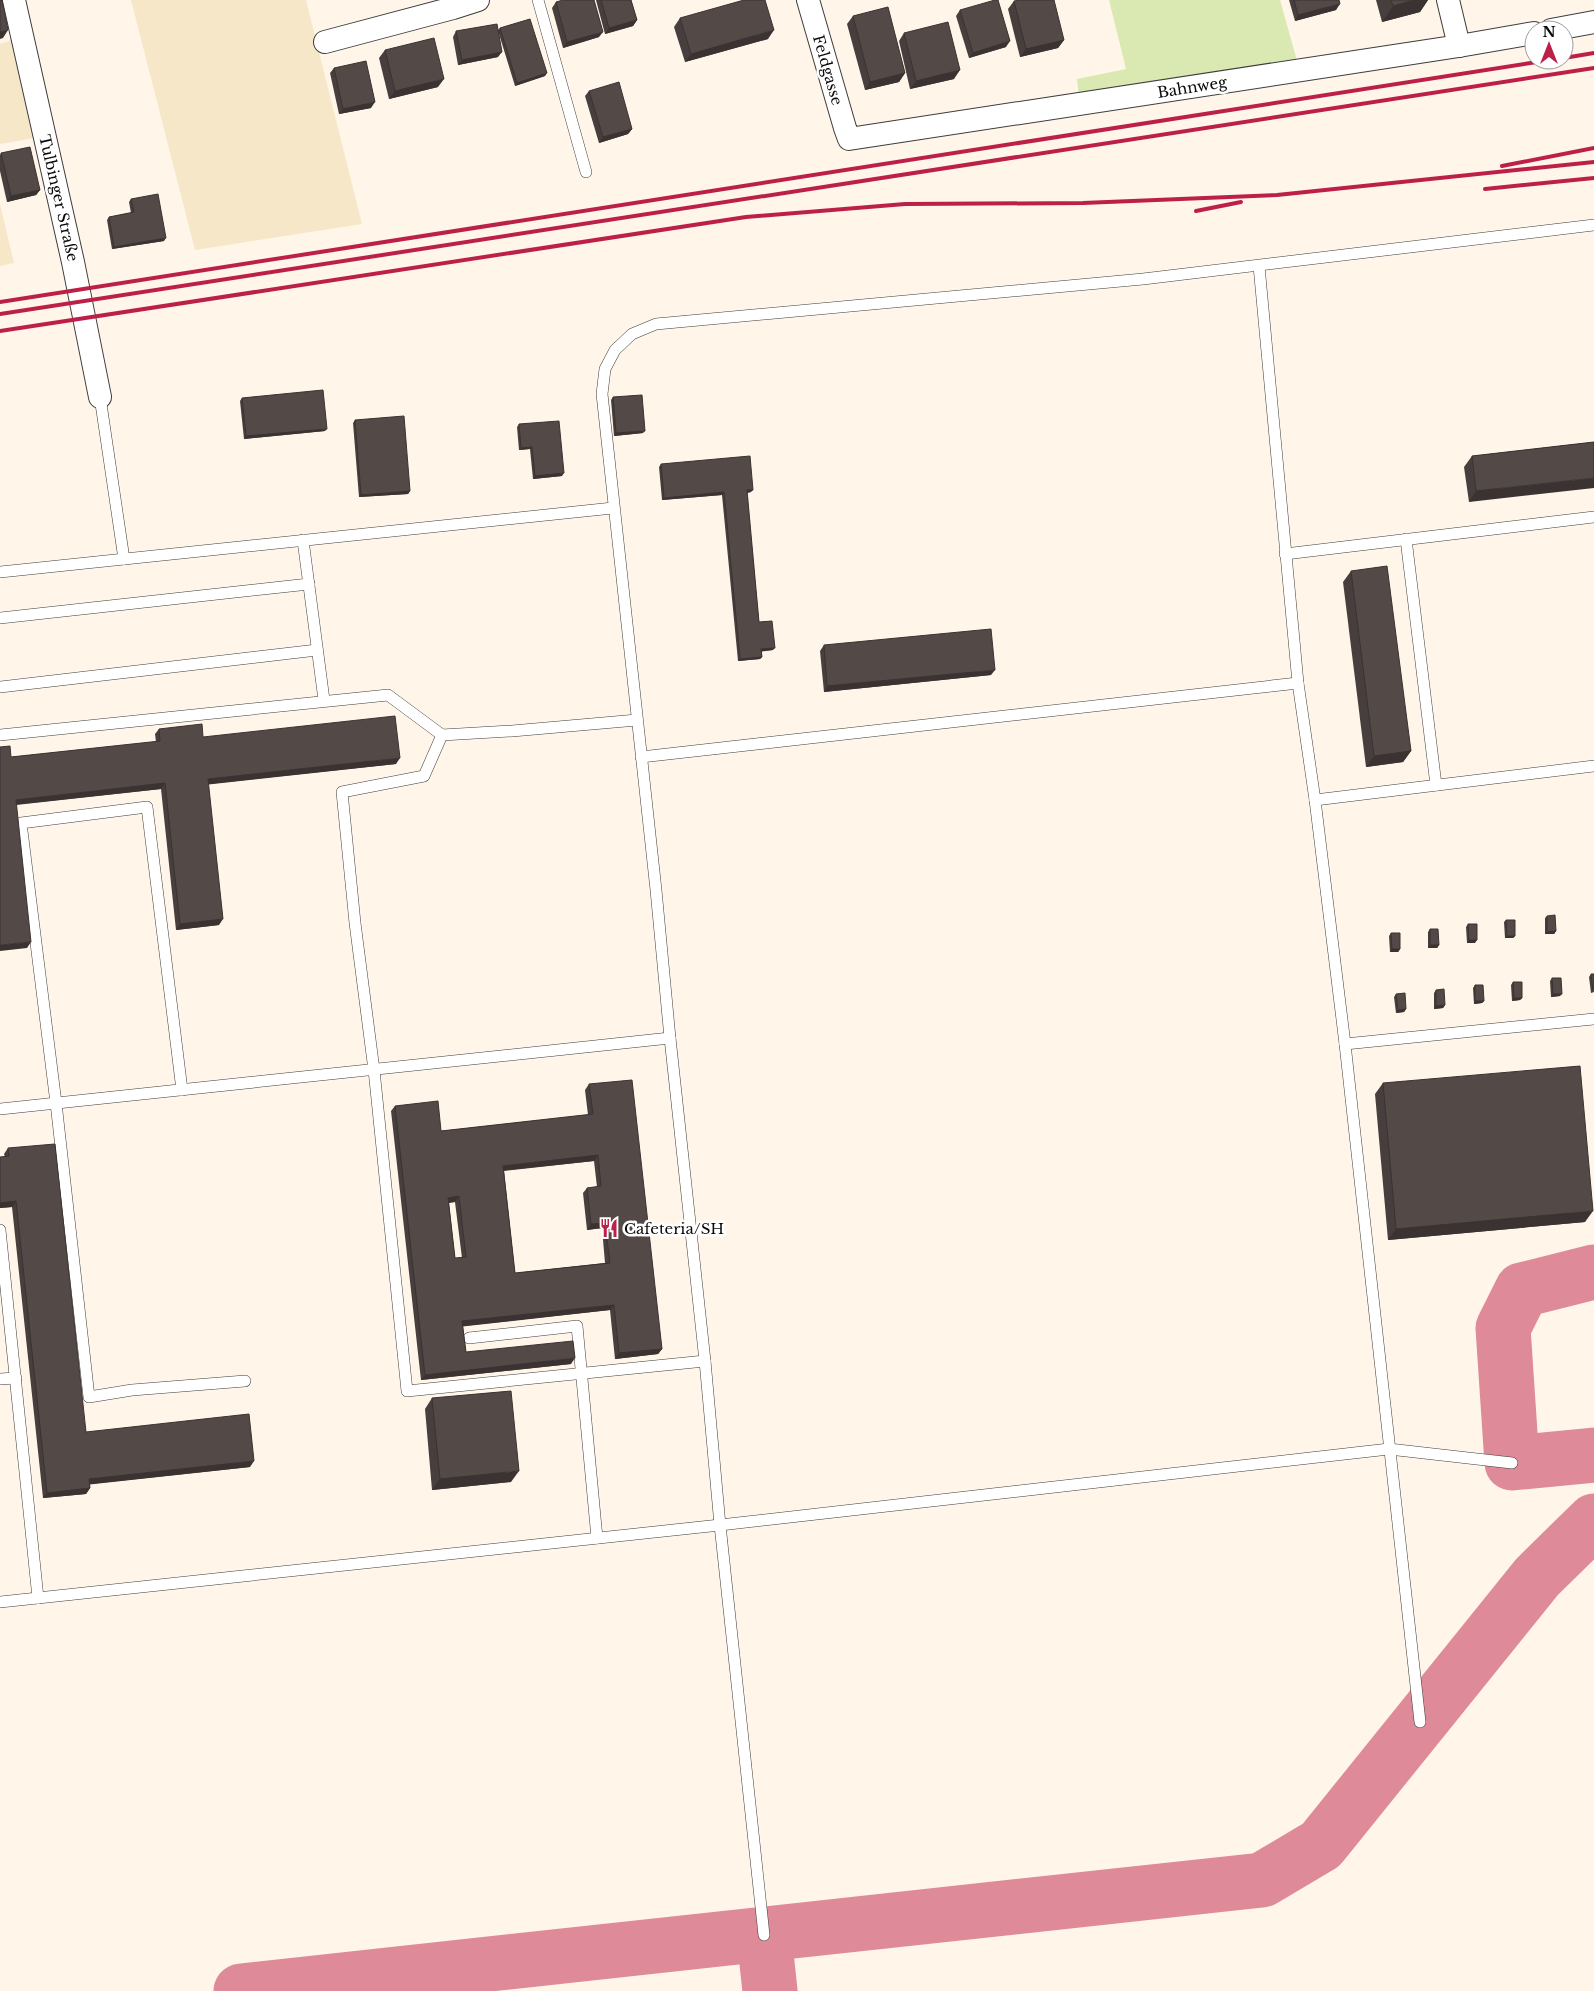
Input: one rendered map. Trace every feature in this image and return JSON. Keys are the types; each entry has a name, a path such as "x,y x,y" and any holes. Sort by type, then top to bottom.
{"street":[{"name":"Tulbinger Straße","path":"14,0 73,262 100,397"},
{"path":"325,42 452,4 478,0"},
{"name":"Feldgasse","path":"808,0 844,128 849,139"},
{"path":"1448,0 1459,46"},
{"path":"1574,26 1594,22"},
{"name":"Bahnweg","path":"849,139 1524,35"}],"lane":[{"path":"538,0 586,172"},
{"path":"764,1935 720,1525 705,1361 613,508 602,394 604,369 615,350 632,334 656,324 1259,266 1594,225"},
{"path":"1259,266 1298,683 1315,800 1345,1044 1420,1722"},
{"path":"100,397 124,559"},
{"path":"0,572 613,508"},
{"path":"1286,554 1594,517"},
{"path":"303,540 324,700"},
{"path":"1406,540 1436,785"},
{"path":"0,618 309,584"},
{"path":"0,687 318,650"},
{"path":"641,757 1298,683"},
{"path":"0,735 324,700 388,695 442,735 637,720"},
{"path":"442,735 424,776 342,792 355,923 374,1070 407,1392 705,1361"},
{"path":"1315,800 1594,766"},
{"path":"182,1090 148,807 21,823 56,1103 88,1397 132,1390 245,1381"},
{"path":"1345,1044 1594,1019"},
{"path":"0,1109 670,1038"},
{"path":"0,1230 38,1598"},
{"path":"469,1338 577,1326 597,1538"},
{"path":"0,1379 16,1378"},
{"path":"0,1602 720,1525 1390,1449 1512,1463"}],"shaded area":[{"path":"131,0 306,0 362,224 195,250"},
{"path":"12,40 34,138 0,144 0,44"},
{"path":"0,204 14,263 0,266"}],"green space":[{"path":"1109,0 1280,0 1301,75 1080,108 1077,79 1126,69"}],"building":[{"path":"0,0 2,0 8,30 0,32"},
{"path":"563,0 594,0 603,32 567,42 556,2"},
{"path":"601,0 631,0 637,20 609,28"},
{"path":"744,0 765,0 774,30 691,54 680,18"},
{"path":"998,0 1010,41 973,53 960,10"},
{"path":"1054,0 1064,40 1026,49 1014,1"},
{"path":"1294,0 1339,0 1340,4 1298,15"},
{"path":"1391,0 1414,0 1393,6"},
{"path":"888,7 905,73 870,82 853,16"},
{"path":"530,19 547,73 517,83 500,28"},
{"path":"948,22 960,70 916,81 904,33"},
{"path":"497,24 502,52 462,60 456,31"},
{"path":"434,38 444,79 395,91 385,50"},
{"path":"366,61 375,102 343,109 334,68"},
{"path":"619,82 632,129 603,137 589,91"},
{"path":"30,147 40,190 11,196 1,153"},
{"path":"158,194 166,238 114,247 109,217 134,212 131,199"},
{"path":"323,390 327,429 246,436 242,398"},
{"path":"642,395 645,431 616,433 613,397"},
{"path":"404,416 410,491 361,495 355,420"},
{"path":"559,421 564,473 535,476 532,447 521,448 519,424"},
{"path":"1594,442 1594,478 1476,491 1472,456"},
{"path":"750,456 753,490 747,490 759,622 772,621 775,648 761,649 762,657 740,659 724,492 664,498 661,464"},
{"path":"1387,566 1411,751 1374,756 1351,571"},
{"path":"991,629 995,670 827,686 824,645"},
{"path":"395,716 400,758 208,779 223,919 180,924 165,783 16,800 31,942 0,945 0,747 10,746 11,757 160,741 159,729 202,724 203,737"},
{"path":"1555,915 1556,931 1547,932 1547,916"},
{"path":"1506,920 1515,920 1515,936 1507,936"},
{"path":"1468,924 1477,924 1477,940 1469,940"},
{"path":"1430,929 1438,929 1439,945 1430,945"},
{"path":"1391,933 1400,933 1400,949 1392,949"},
{"path":"1591,974 1594,974 1594,990 1593,990"},
{"path":"1552,978 1561,978 1562,994 1553,994"},
{"path":"1513,982 1522,982 1522,998 1514,998"},
{"path":"1475,985 1483,985 1484,1001 1475,1001"},
{"path":"1444,989 1445,1005 1436,1006 1436,990"},
{"path":"1405,993 1406,1009 1398,1010 1396,994"},
{"path":"1580,1066 1593,1211 1396,1229 1383,1083"},
{"path":"632,1080 662,1349 619,1353 614,1305 462,1321 466,1352 573,1341 575,1358 425,1375 395,1106 438,1101 441,1131 593,1114 589,1084","holes":["598,1155 601,1186 587,1188 591,1224 605,1223 610,1263 515,1273 503,1166","459,1196 466,1257 455,1258 448,1198"]},
{"path":"55,1144 86,1432 249,1414 254,1461 89,1479 90,1488 47,1493 16,1201 0,1203 0,1157 9,1156 8,1148"},
{"path":"511,1391 519,1471 440,1479 432,1398"}],"taxiway":[{"path":"1594,1272 1522,1290 1503,1328 1512,1463 1594,1455"},
{"path":"241,1991 1262,1880 1321,1845 1537,1577 1594,1521"},
{"path":"764,1935 770,1991"}],"railway":[{"path":"1574,56 1594,53"},
{"path":"0,302 1524,64"},
{"path":"0,314 1594,68"},
{"path":"1502,166 1594,148"},
{"path":"0,331 746,217 905,204 1083,203 1277,195 1594,162"},
{"path":"1485,189 1594,178"},
{"path":"1196,211 1241,202"}],"place":[{"name":"Cafeteria/SH","path":"609,1228"}]}
